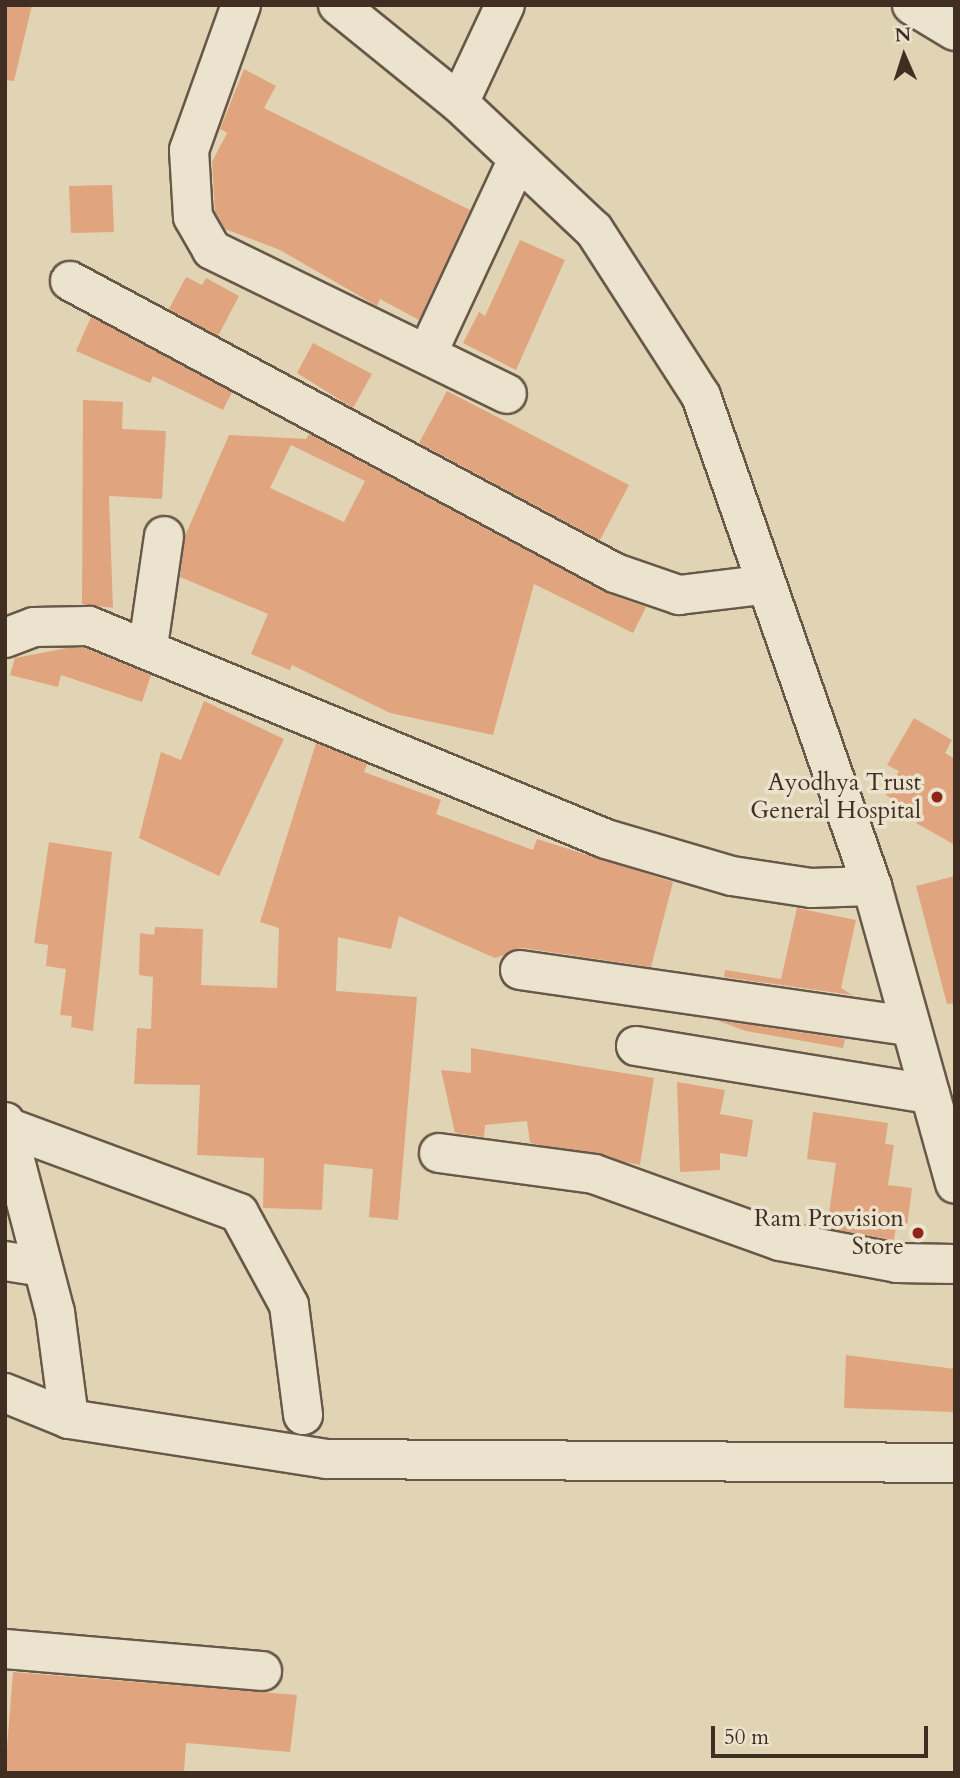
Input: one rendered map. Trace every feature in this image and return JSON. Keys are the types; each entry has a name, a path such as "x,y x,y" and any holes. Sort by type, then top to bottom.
{"street":[{"path":"242,5 190,150 193,217 212,250 507,394"},
{"path":"338,5 459,103 594,230 701,396 762,585 873,887 955,1184"},
{"path":"459,103 505,5"},
{"path":"912,5 955,31"},
{"path":"427,354 518,159"},
{"path":"70,281 615,573 678,595 762,585"},
{"path":"148,646 164,536"},
{"path":"5,638 34,627 89,626 148,646 606,839 732,876 811,888 873,887"},
{"path":"520,970 911,1026"},
{"path":"636,1046 930,1094"},
{"path":"6,1124 43,1267 69,1419"},
{"path":"6,1124 239,1213 289,1305 303,1415"},
{"path":"439,1153 594,1174 780,1241 897,1262 955,1264"},
{"path":"5,1261 43,1267"},
{"path":"5,1393 69,1419 326,1459 955,1463"},
{"path":"5,1649 262,1671"}],"building":[{"path":"5,5 32,5 14,81 5,80"},
{"path":"244,69 276,86 264,108 470,210 419,320 380,299 377,306 280,250 225,229 215,211 212,162 227,133 220,129"},
{"path":"112,185 114,232 71,233 69,186"},
{"path":"520,240 565,260 516,370 463,343 479,312 485,316"},
{"path":"186,277 202,285 206,278 239,296 218,336 169,309"},
{"path":"91,317 232,392 223,410 153,376 150,383 76,351"},
{"path":"313,343 372,374 353,408 297,373"},
{"path":"447,391 629,485 600,540 419,443"},
{"path":"83,400 123,402 122,429 166,431 162,499 109,496 113,608 82,604"},
{"path":"309,434 605,592 646,607 633,633 534,584 493,735 390,713 292,665 290,670 251,654 268,614 180,577 185,536 229,435 306,439","holes":["291,445 365,481 344,522 270,488"]},
{"path":"67,648 85,648 151,675 142,702 61,675 58,687 10,675 15,658"},
{"path":"204,701 284,739 219,876 139,838 161,752 181,760"},
{"path":"914,718 952,740 945,753 955,759 955,845 916,823 921,815 886,795 899,771 887,765"},
{"path":"316,743 367,764 364,772 441,800 436,814 533,850 537,839 673,882 651,967 523,948 495,958 399,916 391,949 338,937 336,991 417,997 398,1220 369,1217 373,1169 324,1164 322,1210 263,1208 264,1158 197,1155 200,1085 134,1084 137,1028 151,1029 153,977 139,975 140,933 154,935 155,927 203,929 201,985 277,988 279,928 260,922"},
{"path":"49,842 112,852 93,1031 71,1027 72,1016 60,1015 66,969 46,966 48,945 34,943"},
{"path":"955,876 955,1003 947,1004 916,886"},
{"path":"797,908 856,920 841,988 852,995 724,977 725,970 781,979"},
{"path":"716,1020 845,1039 843,1048 746,1031"},
{"path":"471,1048 654,1078 640,1165 530,1143 527,1121 485,1125 484,1137 455,1133 441,1070 471,1073"},
{"path":"677,1082 725,1090 720,1114 753,1120 747,1157 720,1153 720,1170 680,1172"},
{"path":"813,1112 888,1123 885,1144 894,1145 888,1185 912,1188 907,1227 896,1226 894,1240 827,1228 836,1163 807,1159"},
{"path":"846,1355 955,1369 954,1412 844,1408"},
{"path":"13,1672 297,1695 290,1752 186,1743 184,1773 5,1773"}],"place":[{"name":"Ayodhya Trust General Hospital","path":"937,797"},
{"name":"Ram Provision Store","path":"918,1233"}]}
